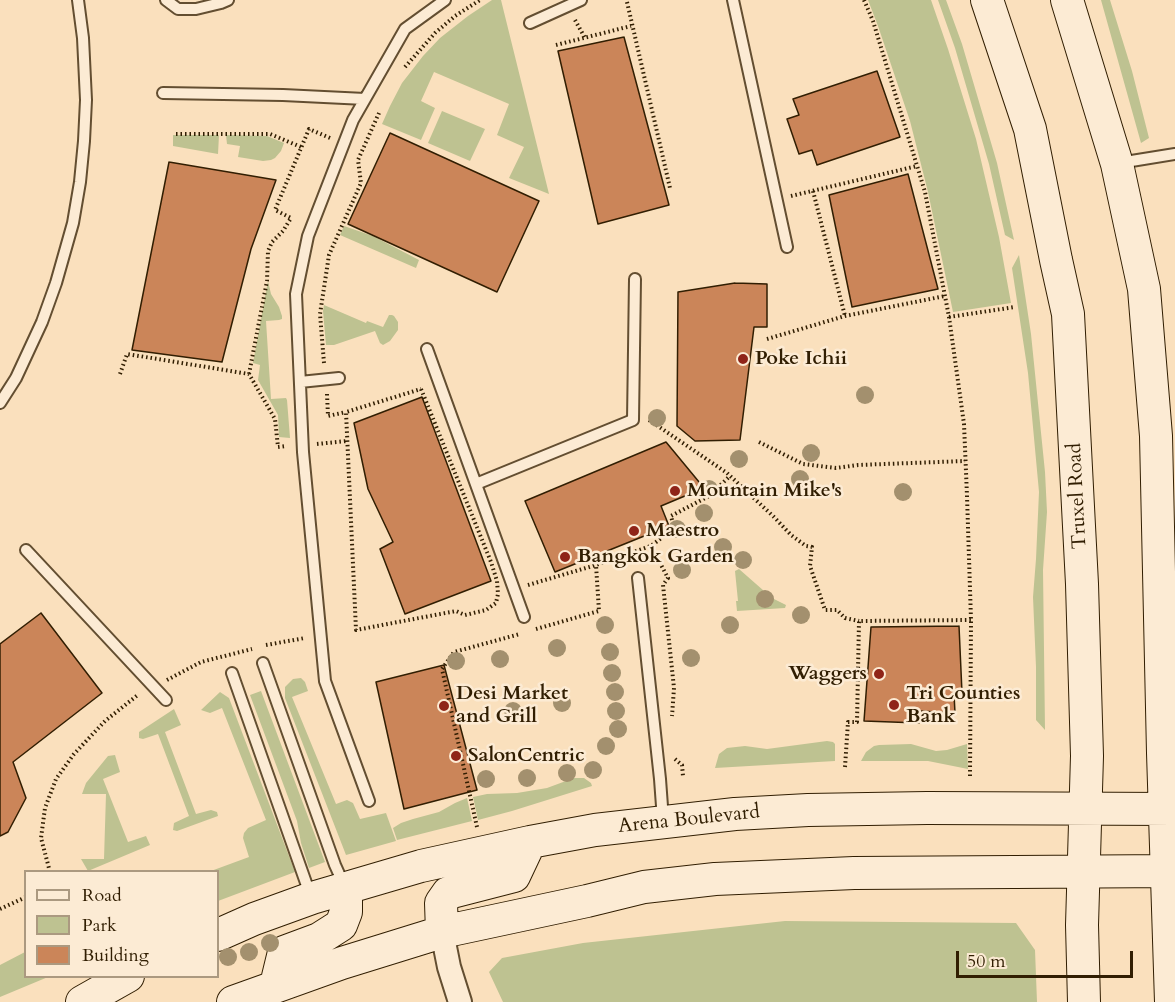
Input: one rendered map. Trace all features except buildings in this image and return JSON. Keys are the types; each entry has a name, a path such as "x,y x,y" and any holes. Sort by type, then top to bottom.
{"main road":[{"name":"Truxel Road","path":"987,0 1030,129 1068,314 1082,584 1087,756 1082,924 1084,1002"},
{"path":"1066,0 1117,164 1144,289 1156,436 1170,809 1171,1002"},
{"name":"Arena Boulevard","path":"219,935 312,898 421,866 567,834 735,814 808,810 1086,807 1170,809"},
{"path":"442,932 441,903 447,893 514,876 530,842"},
{"path":"233,1002 342,963 442,932 644,887 715,879 854,873 1171,871"},
{"path":"276,986 284,952 319,939 341,924 346,912 346,888"},
{"path":"82,1002 124,978"}],"street":[{"path":"442,932 449,967 460,1002"}],"lane":[{"path":"0,403 16,378 42,322 73,223 82,162 86,100 83,38 78,0"},
{"path":"166,0 178,9 196,9 228,0"},
{"path":"369,801 325,681 302,445 296,294 308,236 353,120 405,29 445,0"},
{"path":"530,23 581,0"},
{"path":"733,0 787,247"},
{"path":"163,93 365,99"},
{"path":"1117,164 1175,154"},
{"path":"476,484 633,420 635,279"},
{"path":"427,349 524,617"},
{"path":"300,382 339,378"},
{"path":"26,550 166,700"},
{"path":"638,578 663,822"},
{"path":"263,663 335,865 346,888"},
{"path":"232,673 312,898"}],"path":[{"path":"401,72 435,33 455,16 480,0"},
{"path":"864,0 873,21 925,192 950,317 964,424 966,461 971,620 970,776"},
{"path":"627,2 670,188"},
{"path":"556,45 632,26"},
{"path":"346,412 356,630 456,611 465,615 486,610 496,603 497,581 491,562 421,389 328,416 320,314 329,255 361,183 358,160 382,105"},
{"path":"347,441 278,447 275,418 249,374 267,281 268,251 272,242 291,218 275,210 309,129 362,150"},
{"path":"177,134 270,134 301,147"},
{"path":"777,200 917,166"},
{"path":"813,191 845,316"},
{"path":"767,339 845,316 945,296"},
{"path":"950,317 1015,307"},
{"path":"120,374 128,354 249,374"},
{"path":"649,419 730,476 791,535 806,546 812,547 810,566 825,610 837,610 845,618 858,621 971,620"},
{"path":"759,442 803,464 836,468 858,465 966,461"},
{"path":"498,594 651,546 674,528 671,516 709,496 730,476"},
{"path":"651,546 668,578 663,585 674,688 672,717"},
{"path":"535,629 599,611 596,565"},
{"path":"845,767 848,722 857,722 858,621"},
{"path":"477,827 442,669 454,652 524,633"},
{"path":"262,646 313,637"},
{"path":"49,870 41,838 45,808 56,779 74,754 105,721 137,695 201,662 255,648"},
{"path":"674,749 675,759 682,765 683,776"},
{"path":"0,909 24,898"}],"green space":[{"path":"492,0 501,0 549,194 509,178 524,147 497,135 509,104 434,72 421,101 435,108 421,140 382,124 402,83 423,56 440,38"},
{"path":"868,0 931,0 976,139 999,237 1011,303 953,312 928,192 910,121"},
{"path":"938,0 946,0 962,44 997,163 1014,240 1005,235 989,164 955,48"},
{"path":"1101,0 1110,0 1132,71 1149,138 1141,143"},
{"path":"442,111 485,129 470,161 428,143"},
{"path":"173,135 219,135 218,154 173,146"},
{"path":"226,135 267,136 284,143 275,158 263,161 238,157 240,146 227,144"},
{"path":"344,226 373,236 419,260 416,268 340,235"},
{"path":"1019,255 1031,334 1045,472 1047,512 1043,570 1045,730 1036,720 1033,597 1039,492 1028,373 1012,268"},
{"path":"268,281 271,294 282,316 279,320 266,321 271,399 286,398 287,400 290,438 279,437 278,415 258,380 260,365 253,363"},
{"path":"324,305 366,323 367,321 383,327 389,315 392,315 398,322 398,330 390,341 383,345 375,331 334,345 326,345"},
{"path":"739,569 772,598 786,605 785,608 737,611 735,571"},
{"path":"301,678 308,691 292,697 336,804 347,800 353,803 360,819 386,813 396,841 346,855 285,698 285,687 293,679"},
{"path":"261,691 325,862 309,868 297,821 250,695"},
{"path":"220,692 229,698 295,872 219,901 219,870 214,870 249,857 243,838 244,833 248,828 266,820 222,708 210,713 201,710"},
{"path":"174,709 181,725 165,732 196,814 211,810 217,812 218,816 177,831 173,830 174,823 189,816 158,734 143,739 139,738 139,732"},
{"path":"827,741 835,744 835,761 715,768 719,754 727,748 745,746 767,749"},
{"path":"911,744 936,751 967,744 968,769 928,761 861,761 866,752 874,746"},
{"path":"115,755 120,772 103,779 128,842 146,836 150,845 87,870 81,859 104,859 106,794 82,794 86,783 108,756"},
{"path":"574,778 584,778 592,786 478,820 473,797 547,788"},
{"path":"467,798 472,821 397,840 393,828 401,823 439,812"},
{"path":"785,921 1016,923 1035,950 1037,1002 503,1002 489,972 502,958 583,943"},
{"path":"24,953 24,978 46,978 0,997 0,965"}],"place":[{"name":"Poke Ichii","path":"743,359"},
{"name":"Mountain Mike's","path":"675,491"},
{"name":"Maestro","path":"634,531"},
{"name":"Bangkok Garden","path":"565,557"},
{"name":"Waggers","path":"879,674"},
{"name":"Tri Counties Bank","path":"894,705"},
{"name":"Desi Market and Grill","path":"444,706"},
{"name":"SalonCentric","path":"456,756"}]}
